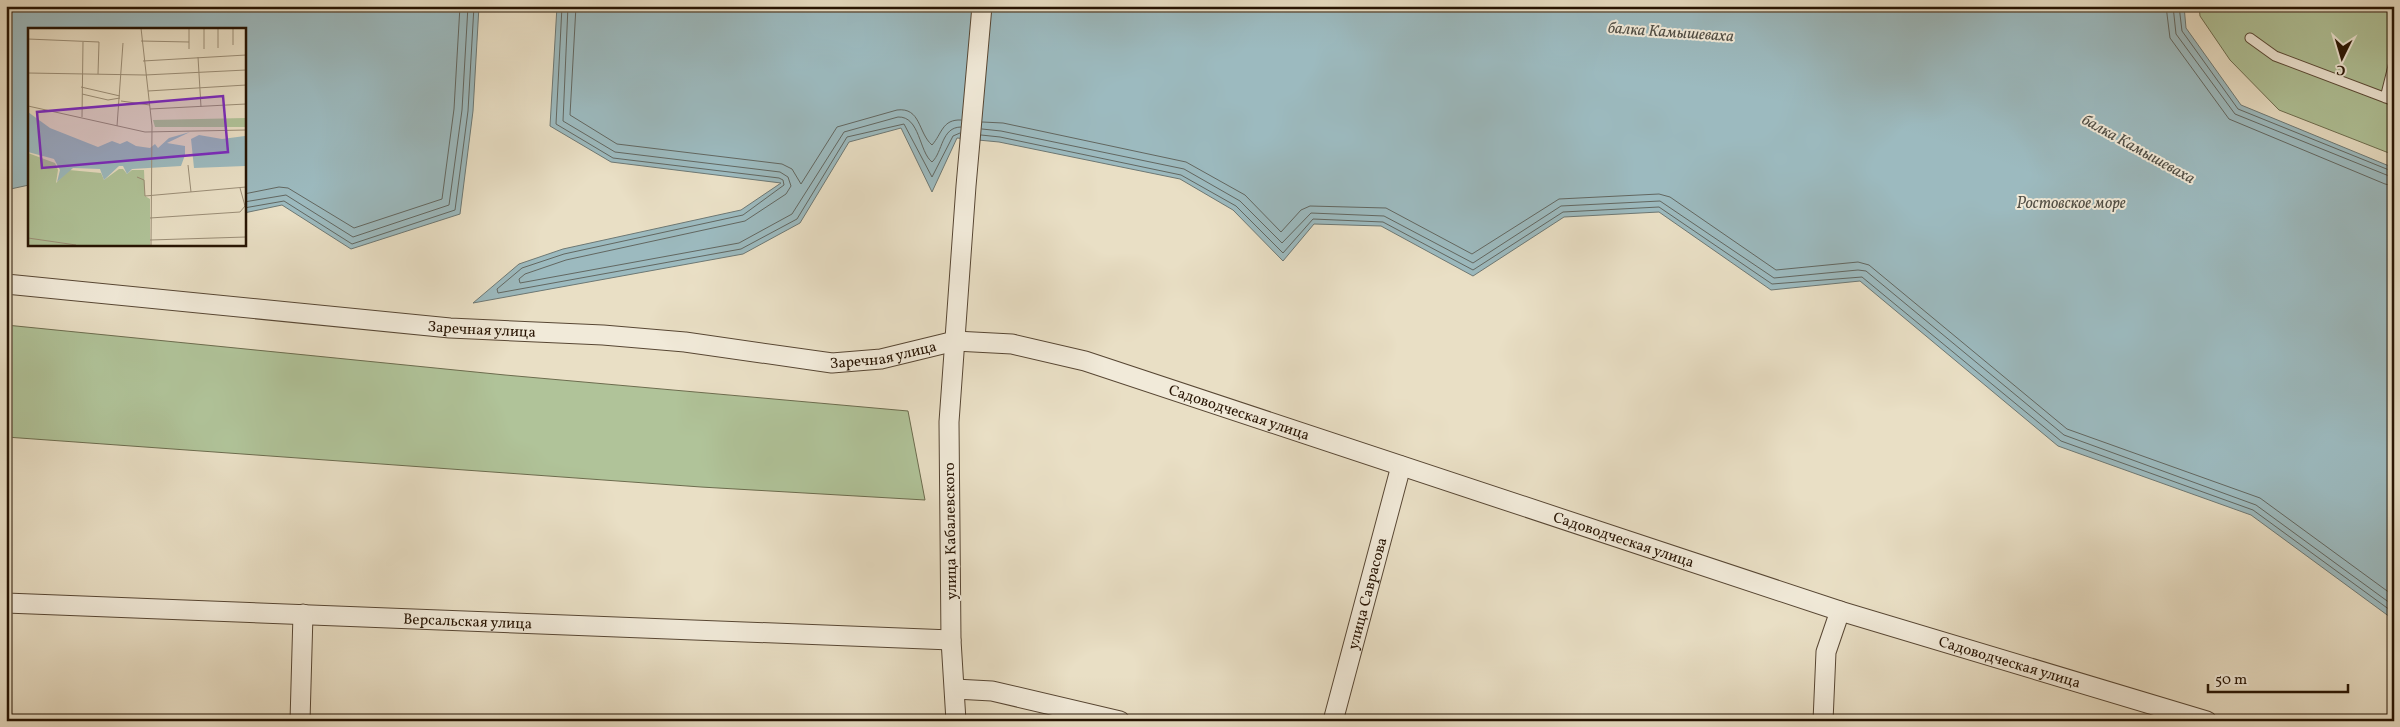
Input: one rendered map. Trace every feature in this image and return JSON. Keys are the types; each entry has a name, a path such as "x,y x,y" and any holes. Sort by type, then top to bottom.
{"street":[{"name":"улица Кабалевского","path":"956,721 951,640 949,440 966,186 982,6"},
{"name":"Заречная улица","path":"6,284 450,328 603,335 685,342 832,363 881,359 955,342 1012,344 1044,350"},
{"name":"Садоводческая улица","path":"1044,350 1085,361 1840,611 2207,721"},
{"name":"улица Саврасова","path":"1333,721 1401,466"},
{"name":"Версальская улица","path":"6,603 951,640"},
{"path":"1823,721 1826,652 1840,611"},
{"path":"300,721 303,614"},
{"path":"955,689 992,691 1120,721"}],"lane":[{"path":"2250,38 2275,56 2389,99 2394,62"}],"green space":[{"path":"2199,6 2394,6 2394,155 2279,110 2230,60 2200,16"},
{"path":"6,325 505,375 908,411 925,500 701,487 6,437"}],"water":[{"path":"6,6 479,6 473,111 460,214 351,249 282,205 245,213 245,28 28,28 28,185 6,190"},
{"name":"Ростовское море","path":"557,6 2184,6 2186,28 2241,105 2394,168 2394,620 2251,515 2058,446 1860,281 1771,290 1659,212 1564,217 1473,276 1381,226 1314,224 1283,261 1233,210 1180,179 999,142 957,138 932,192 901,128 849,142 800,223 743,254 473,303 519,264 563,249 741,210 781,183 611,162 550,126"}],"water label":[{"name":"балка Камышеваха","path":"1671,31"},
{"name":"балка Камышеваха","path":"2139,148"}]}
